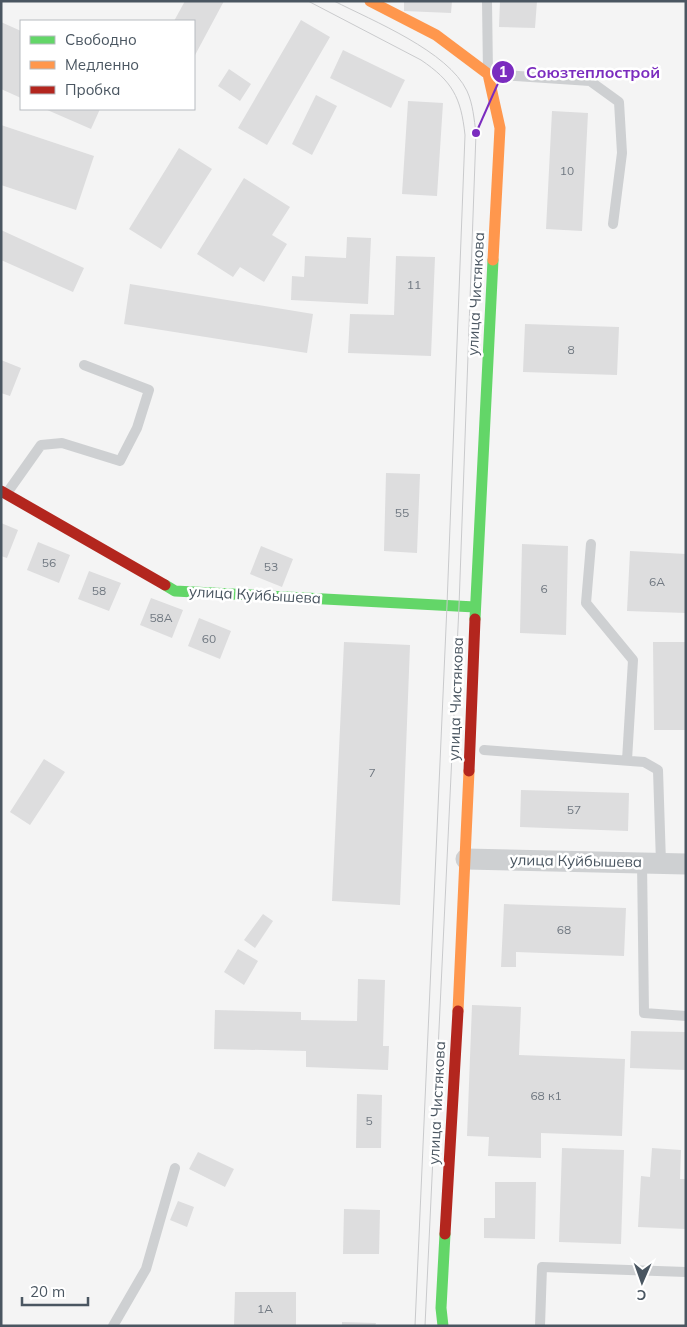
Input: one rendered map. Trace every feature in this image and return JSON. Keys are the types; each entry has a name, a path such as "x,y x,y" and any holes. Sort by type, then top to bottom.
{"street":[{"path":"370,1 436,35 488,74"},
{"name":"улица Чистякова","path":"443,1326 441,1308 466,859 475,607 500,128 488,74"},
{"name":"улица Куйбышева","path":"4,492 175,591 475,607"},
{"name":"улица Куйбышева","path":"466,859 686,864"}],"lane":[{"path":"487,1 488,74 590,81 619,102 622,153 612,224"},
{"path":"4,492 41,445 62,443 120,461 137,428 149,390 84,365"},
{"path":"591,544 586,603 633,660 627,760"},
{"path":"484,750 627,760 644,762 658,770 644,1014 686,1016"},
{"path":"113,1326 146,1269 175,1168"},
{"path":"540,1326 542,1267 686,1272"}],"building":[{"path":"185,1 224,1 195,55 195,20 175,20"},
{"path":"404,1 452,1 451,13 404,11"},
{"path":"500,1 537,1 535,28 499,27"},
{"path":"301,20 330,37 267,145 238,128"},
{"path":"1,22 20,31 20,98 1,89"},
{"path":"343,50 405,80 391,108 330,78"},
{"path":"229,69 251,84 240,101 218,86"},
{"path":"316,95 337,106 312,155 292,144"},
{"path":"408,101 443,103 437,196 402,194"},
{"path":"47,110 100,110 91,129"},
{"path":"552,111 588,113 582,231 546,229"},
{"path":"1,125 94,156 76,210 1,185"},
{"path":"179,148 212,169 161,249 129,229"},
{"path":"244,178 290,207 272,235 287,244 264,282 240,267 233,277 197,254"},
{"path":"1,230 84,268 73,292 1,260"},
{"path":"347,237 371,238 368,304 291,300 292,276 304,277 305,256 346,258"},
{"path":"396,256 435,257 431,356 348,353 350,314 394,315"},
{"path":"130,284 313,314 307,353 124,324"},
{"path":"525,324 619,327 617,375 523,372"},
{"path":"1,360 21,368 10,396 1,393"},
{"path":"386,473 420,474 417,553 384,551"},
{"path":"1,523 18,530 7,558 1,556"},
{"path":"38,542 70,555 59,583 27,570"},
{"path":"522,544 568,546 566,635 520,633"},
{"path":"261,546 293,559 282,587 250,574"},
{"path":"630,551 686,554 686,613 627,611"},
{"path":"89,571 121,583 109,611 78,599"},
{"path":"151,598 183,610 172,638 140,625"},
{"path":"199,618 231,631 220,659 188,646"},
{"path":"344,642 410,645 400,905 332,901"},
{"path":"653,642 686,642 686,730 654,730"},
{"path":"44,759 65,772 30,825 10,812"},
{"path":"521,790 629,793 628,831 520,827"},
{"path":"504,904 626,908 624,956 516,952 516,967 501,967"},
{"path":"263,914 273,921 255,948 244,940"},
{"path":"238,949 258,961 244,985 224,972"},
{"path":"358,979 385,980 383,1046 389,1046 388,1070 306,1067 306,1051 214,1049 215,1010 301,1012 301,1020 357,1021"},
{"path":"472,1005 521,1007 519,1055 625,1059 622,1136 541,1133 541,1158 488,1156 489,1137 467,1136"},
{"path":"631,1031 686,1032 686,1070 630,1068"},
{"path":"357,1094 382,1095 381,1148 356,1148"},
{"path":"562,1148 624,1150 621,1244 559,1242"},
{"path":"652,1148 681,1150 680,1179 686,1179 686,1229 638,1227 641,1176 650,1177"},
{"path":"198,1152 234,1169 225,1187 189,1169"},
{"path":"495,1182 536,1182 535,1239 484,1238 484,1218 495,1218"},
{"path":"178,1201 194,1207 187,1227 170,1220"},
{"path":"344,1209 380,1210 379,1254 343,1254"},
{"path":"235,1292 296,1292 296,1326 234,1326"},
{"path":"342,1322 376,1323 375,1326 342,1326"}],"tram line":[{"path":"308,1 421,60 432,68 453,91 461,110 465,135 447,605 415,1326"},
{"path":"334,1 408,38 444,63 457,76 467,91 472,106 476,133 459,606 425,1326"}],"traffic: fast":[{"path":"475,619 493,260"},
{"path":"165,585 175,591 475,607"},
{"path":"443,1326 441,1308 445,1234"}],"traffic: slow":[{"path":"370,1 436,35 488,74 500,128 493,260"},
{"path":"458,1011 469,771"}],"traffic: jam":[{"path":"1,491 165,585"},
{"path":"469,771 475,619"},
{"path":"445,1234 458,1011"}],"place":[{"name":"Союзтеплострой","path":"476,133"}]}
